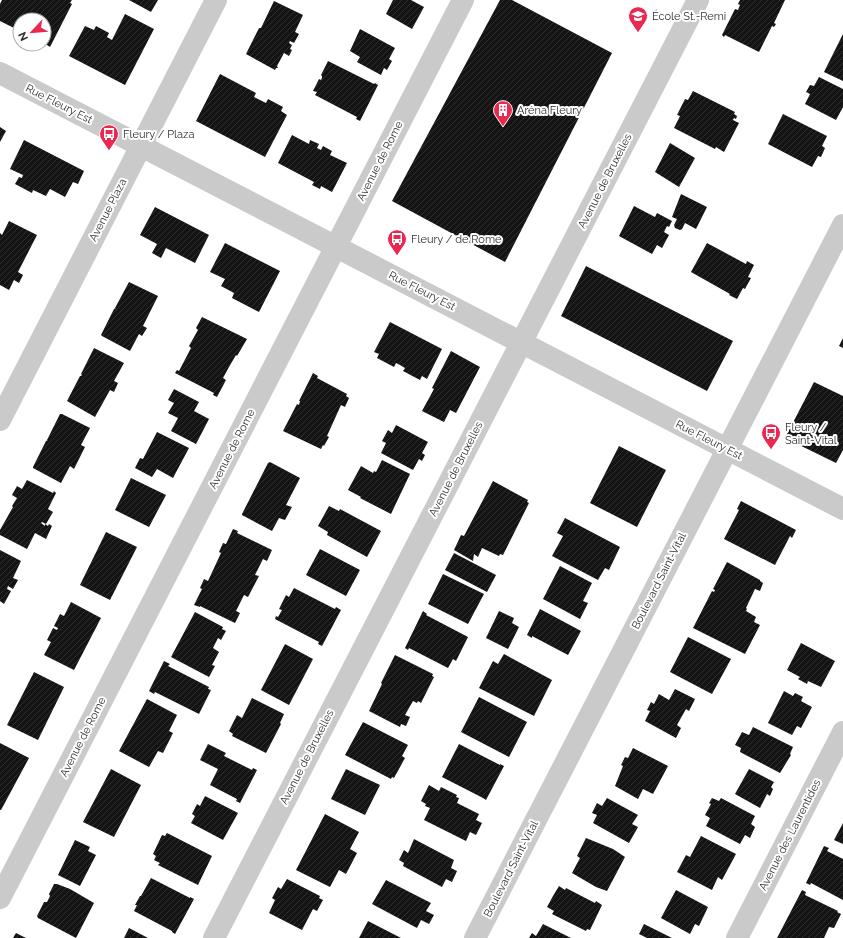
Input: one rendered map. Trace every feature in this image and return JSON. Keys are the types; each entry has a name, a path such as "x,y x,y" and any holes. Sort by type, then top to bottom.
{"street":[{"name":"Avenue Plaza","path":"0,420 216,0"},
{"name":"Avenue de Rome","path":"0,898 463,0"},
{"name":"Avenue de Bruxelles","path":"214,938 698,0"},
{"name":"Rue Fleury Est","path":"0,73 843,509"},
{"name":"Boulevard Saint-Vital","path":"476,938 843,225"},
{"name":"Avenue des Laurentides","path":"737,938 843,732"}],"building":[{"path":"2,0 72,0 70,3 72,4 52,43 52,12 12,12 12,27 0,21 0,4"},
{"path":"129,0 158,0 151,12"},
{"path":"393,0 411,0 424,7 412,29 386,14"},
{"name":"Aréna Fleury","path":"500,0 512,0 612,53 505,262 392,201"},
{"path":"740,0 785,0 774,23 776,24 774,27 772,26 759,52 725,35 724,37 722,35 735,9 738,10"},
{"path":"274,1 303,15 295,32 299,34 294,43 290,41 289,43 292,45 290,49 292,50 289,56 284,53 277,66 278,68 275,70 246,54"},
{"path":"125,14 154,29 125,85 69,56 85,26 94,30 96,26 109,33 107,37 112,40"},
{"path":"360,29 395,48 389,59 392,61 387,70 384,68 381,75 357,62 360,57 350,51"},
{"path":"843,34 843,81 824,72"},
{"path":"328,61 378,85 360,121 356,119 357,117 315,95 317,92 313,91 319,79 321,80 322,78 321,75"},
{"path":"220,74 256,93 254,97 266,103 268,99 283,107 281,111 287,115 265,157 196,121"},
{"path":"819,77 843,89 843,107 836,120 805,104 810,94 806,92 810,85 814,86"},
{"path":"693,91 735,112 734,114 737,116 736,119 734,118 733,120 739,123 724,152 674,128 680,116 677,115 685,99 688,100"},
{"path":"783,114 827,136 822,146 825,148 821,157 818,156 812,167 768,144"},
{"path":"0,127 6,131 0,142"},
{"path":"292,135 309,144 310,140 319,144 317,148 321,150 323,146 332,151 330,155 347,163 332,192 321,186 320,189 312,185 314,182 278,163"},
{"path":"24,140 84,171 78,184 73,182 65,197 50,189 46,196 33,190 32,193 15,184 19,177 22,178 23,175 10,169"},
{"path":"670,143 695,158 679,187 655,172"},
{"path":"681,194 707,207 696,229 685,223 680,230 675,228 674,225 677,219 672,217"},
{"path":"634,206 655,217 657,213 672,221 664,232 669,235 662,248 657,245 652,254 619,236"},
{"path":"155,207 209,235 195,263 166,248 161,258 152,253 157,244 140,235"},
{"path":"9,221 37,235 18,272 23,275 19,283 14,280 9,290 0,285 0,233 2,235"},
{"path":"225,243 280,271 259,312 232,298 234,293 221,286 225,279 210,272"},
{"path":"707,243 746,264 747,261 754,265 748,277 751,278 737,299 691,272"},
{"path":"586,266 733,341 707,391 561,316"},
{"path":"129,282 158,296 143,326 147,328 142,336 139,334 130,351 101,335"},
{"path":"202,317 247,339 223,378 226,380 217,397 213,395 214,393 175,373 177,370 179,371 191,348 189,346 198,330 196,328"},
{"path":"390,322 442,349 427,379 422,376 420,380 403,371 405,368 400,365 396,363 394,367 377,358 379,354 374,352"},
{"path":"843,338 843,348 839,346"},
{"path":"94,348 124,363 114,381 118,383 114,392 110,390 95,417 67,401 80,376 82,375 81,374"},
{"path":"451,351 480,367 456,413 450,410 444,422 422,411 434,389 432,388"},
{"path":"313,373 318,376 317,378 347,394 346,396 349,398 345,407 341,405 327,436 329,437 321,449 283,431 297,404 299,405 299,401"},
{"path":"814,382 843,396 843,450 836,463 785,438"},
{"path":"174,389 199,402 194,411 209,419 196,444 171,431 178,418 168,413 174,403 168,400"},
{"path":"60,414 90,428 81,445 85,447 74,469 70,466 61,483 33,468"},
{"path":"396,425 428,442 422,453 425,455 422,461 419,459 413,470 381,453 386,443 382,441 388,430 392,433"},
{"path":"157,432 189,448 173,478 157,469 152,477 135,468 140,458 143,459"},
{"path":"619,446 666,470 637,527 590,503"},
{"path":"382,460 410,474 391,514 348,490 361,466 373,473 374,471 376,472"},
{"path":"270,462 300,478 286,505 292,507 285,520 279,518 272,531 242,515 268,463"},
{"path":"131,478 166,495 149,527 115,510"},
{"path":"27,480 53,493 54,491 56,493 48,509 53,512 46,524 41,523 45,526 45,524 48,526 49,524 52,526 46,539 35,533 27,549 0,535 0,530 17,498 12,495 17,486 22,489"},
{"path":"493,481 528,500 527,502 529,503 503,555 500,554 499,556 482,548 478,557 474,554 473,561 454,550 461,535 464,536"},
{"path":"741,501 796,530 792,538 790,536 775,565 724,539 739,510 737,509"},
{"path":"329,506 339,511 340,509 381,531 367,557 327,535 328,532 318,526"},
{"path":"565,518 620,547 609,570 605,568 598,580 552,556 563,536 557,533"},
{"path":"233,529 238,531 237,533 272,550 267,561 263,559 255,575 259,576 248,597 244,595 236,611 240,613 235,623 200,606 194,605 202,589 200,588 204,579 208,581 221,553 219,552 223,543 226,544"},
{"path":"106,532 137,547 110,600 80,585"},
{"path":"320,549 360,570 346,596 306,575"},
{"path":"0,550 21,561 13,578 18,580 13,589 8,586 7,589 11,591 4,604 0,601"},
{"path":"454,553 496,575 487,592 445,570"},
{"path":"727,562 763,583 760,591 755,589 746,608 746,611 756,617 754,622 760,625 745,654 693,628 712,591 714,592 715,590 713,589"},
{"path":"560,566 592,583 583,601 588,603 580,619 543,599"},
{"path":"443,574 484,594 468,624 428,604"},
{"path":"294,588 335,609 336,607 341,610 322,646 318,644 319,642 275,619 282,610 279,609 286,595 289,597"},
{"path":"71,602 101,618 74,670 44,655 51,642 47,640 53,628 57,630 58,628 54,626 60,614 64,616"},
{"path":"540,609 581,631 568,655 532,636 532,638 527,635"},
{"path":"423,611 427,614 426,615 468,637 456,661 453,659 448,668 409,648 408,650 405,648"},
{"path":"499,611 514,618 512,623 519,627 508,649 486,638"},
{"path":"195,612 223,627 222,629 226,631 221,640 218,638 213,648 219,652 212,665 215,666 209,677 171,657"},
{"path":"688,637 731,659 712,694 670,672"},
{"path":"801,643 835,661 821,687 808,681 807,684 798,679 800,677 787,670"},
{"path":"285,644 313,659 289,705 261,690"},
{"path":"504,654 552,680 534,716 479,688 493,661 498,664"},
{"path":"395,655 433,674 432,676 434,677 421,703 418,701 417,703 413,701 405,715 410,717 406,726 401,724 400,727 369,711"},
{"path":"164,661 170,664 168,666 209,687 208,689 211,690 199,714 155,692 154,694 149,691"},
{"path":"34,672 64,687 38,740 7,725"},
{"path":"675,689 695,699 689,711 686,709 677,725 681,728 676,738 645,721 650,711 647,710 651,702 654,704 659,694 669,700"},
{"path":"784,691 793,696 795,693 803,697 801,701 812,707 801,728 797,726 792,735 768,723"},
{"path":"479,697 527,722 509,757 461,732"},
{"path":"252,698 284,714 280,723 281,724 266,753 232,736 233,734 229,731 237,715 242,718"},
{"path":"147,699 177,715 169,731 173,733 163,753 158,751 149,767 119,751"},
{"path":"363,722 408,745 402,756 405,758 394,778 392,777 391,779 345,755"},
{"path":"753,727 793,747 790,754 791,755 780,773 740,752 741,748 735,745 742,732 749,735"},
{"path":"0,743 29,758 1,810 0,810"},
{"path":"208,744 226,753 224,756 252,770 253,768 257,770 240,803 236,801 237,799 210,785 218,769 200,760"},
{"path":"459,744 504,766 486,800 442,777"},
{"path":"633,748 668,766 653,794 643,789 638,799 615,786 623,766 621,765 625,757 628,758"},
{"path":"111,769 141,785 114,837 83,822"},
{"path":"346,769 380,785 365,815 331,799"},
{"path":"749,769 774,782 771,787 773,789 770,796 767,794 760,808 735,794"},
{"path":"429,785 439,791 441,787 457,795 456,797 459,798 457,803 479,814 476,820 482,823 476,835 470,832 466,841 424,820 430,808 425,806 426,804 421,801"},
{"path":"205,796 238,813 223,840 191,823 195,816 192,814 197,804 200,806"},
{"path":"607,798 638,815 632,824 638,827 629,843 593,823 597,815 592,813 597,803 602,806"},
{"path":"712,798 719,801 721,798 755,816 751,824 755,827 750,838 745,835 740,844 706,826 710,818 705,815 711,804 709,803"},
{"path":"325,814 359,832 350,849 357,853 346,874 339,870 330,887 296,870"},
{"path":"843,823 843,844 834,840"},
{"path":"167,833 212,856 198,885 158,865 160,863 154,860 156,856 153,854 162,835 165,836"},
{"path":"701,836 736,854 722,880 718,877 712,890 677,872 686,855 690,857"},
{"path":"586,838 613,849 625,857 607,891 596,887 572,873 580,858 577,856"},
{"path":"414,839 454,860 451,868 457,871 452,882 446,879 442,887 403,866 404,863 399,860 404,850 408,853"},
{"path":"75,840 90,847 88,851 96,855 80,886 58,875"},
{"path":"824,846 829,848 827,851 843,859 843,900 811,883 810,885 806,883"},
{"path":"151,878 194,899 175,934 134,911 137,905 135,905"},
{"path":"287,879 320,896 319,898 323,900 317,911 313,909 302,930 269,913 275,900 272,898 278,887 281,889"},
{"path":"386,880 431,903 426,911 434,915 429,924 421,920 417,928 372,904"},
{"path":"54,884 70,889 94,903 76,938 38,918 37,916 44,902 47,902"},
{"path":"559,886 595,903 596,901 602,905 590,930 587,929 586,931 552,914 554,911 547,907"},
{"path":"676,890 708,907 699,926 695,924 690,934 661,918"},
{"path":"802,890 806,892 805,895 838,911 837,912 841,914 834,928 829,927 824,938 777,938"},
{"path":"368,921 401,938 359,938"},
{"path":"543,924 571,938 529,938 532,933 536,936"},
{"path":"644,924 672,938 647,938 639,934"},
{"path":"129,928 148,938 124,938"},
{"path":"16,933 26,938 13,938"}],"place":[{"name":"École St.-Remi","path":"638,33"},
{"name":"Aréna Fleury","path":"503,127"},
{"name":"Fleury / Plaza","path":"109,151"},
{"name":"Fleury / de Rome","path":"397,256"},
{"name":"Fleury / Saint-Vital","path":"771,450"}]}
